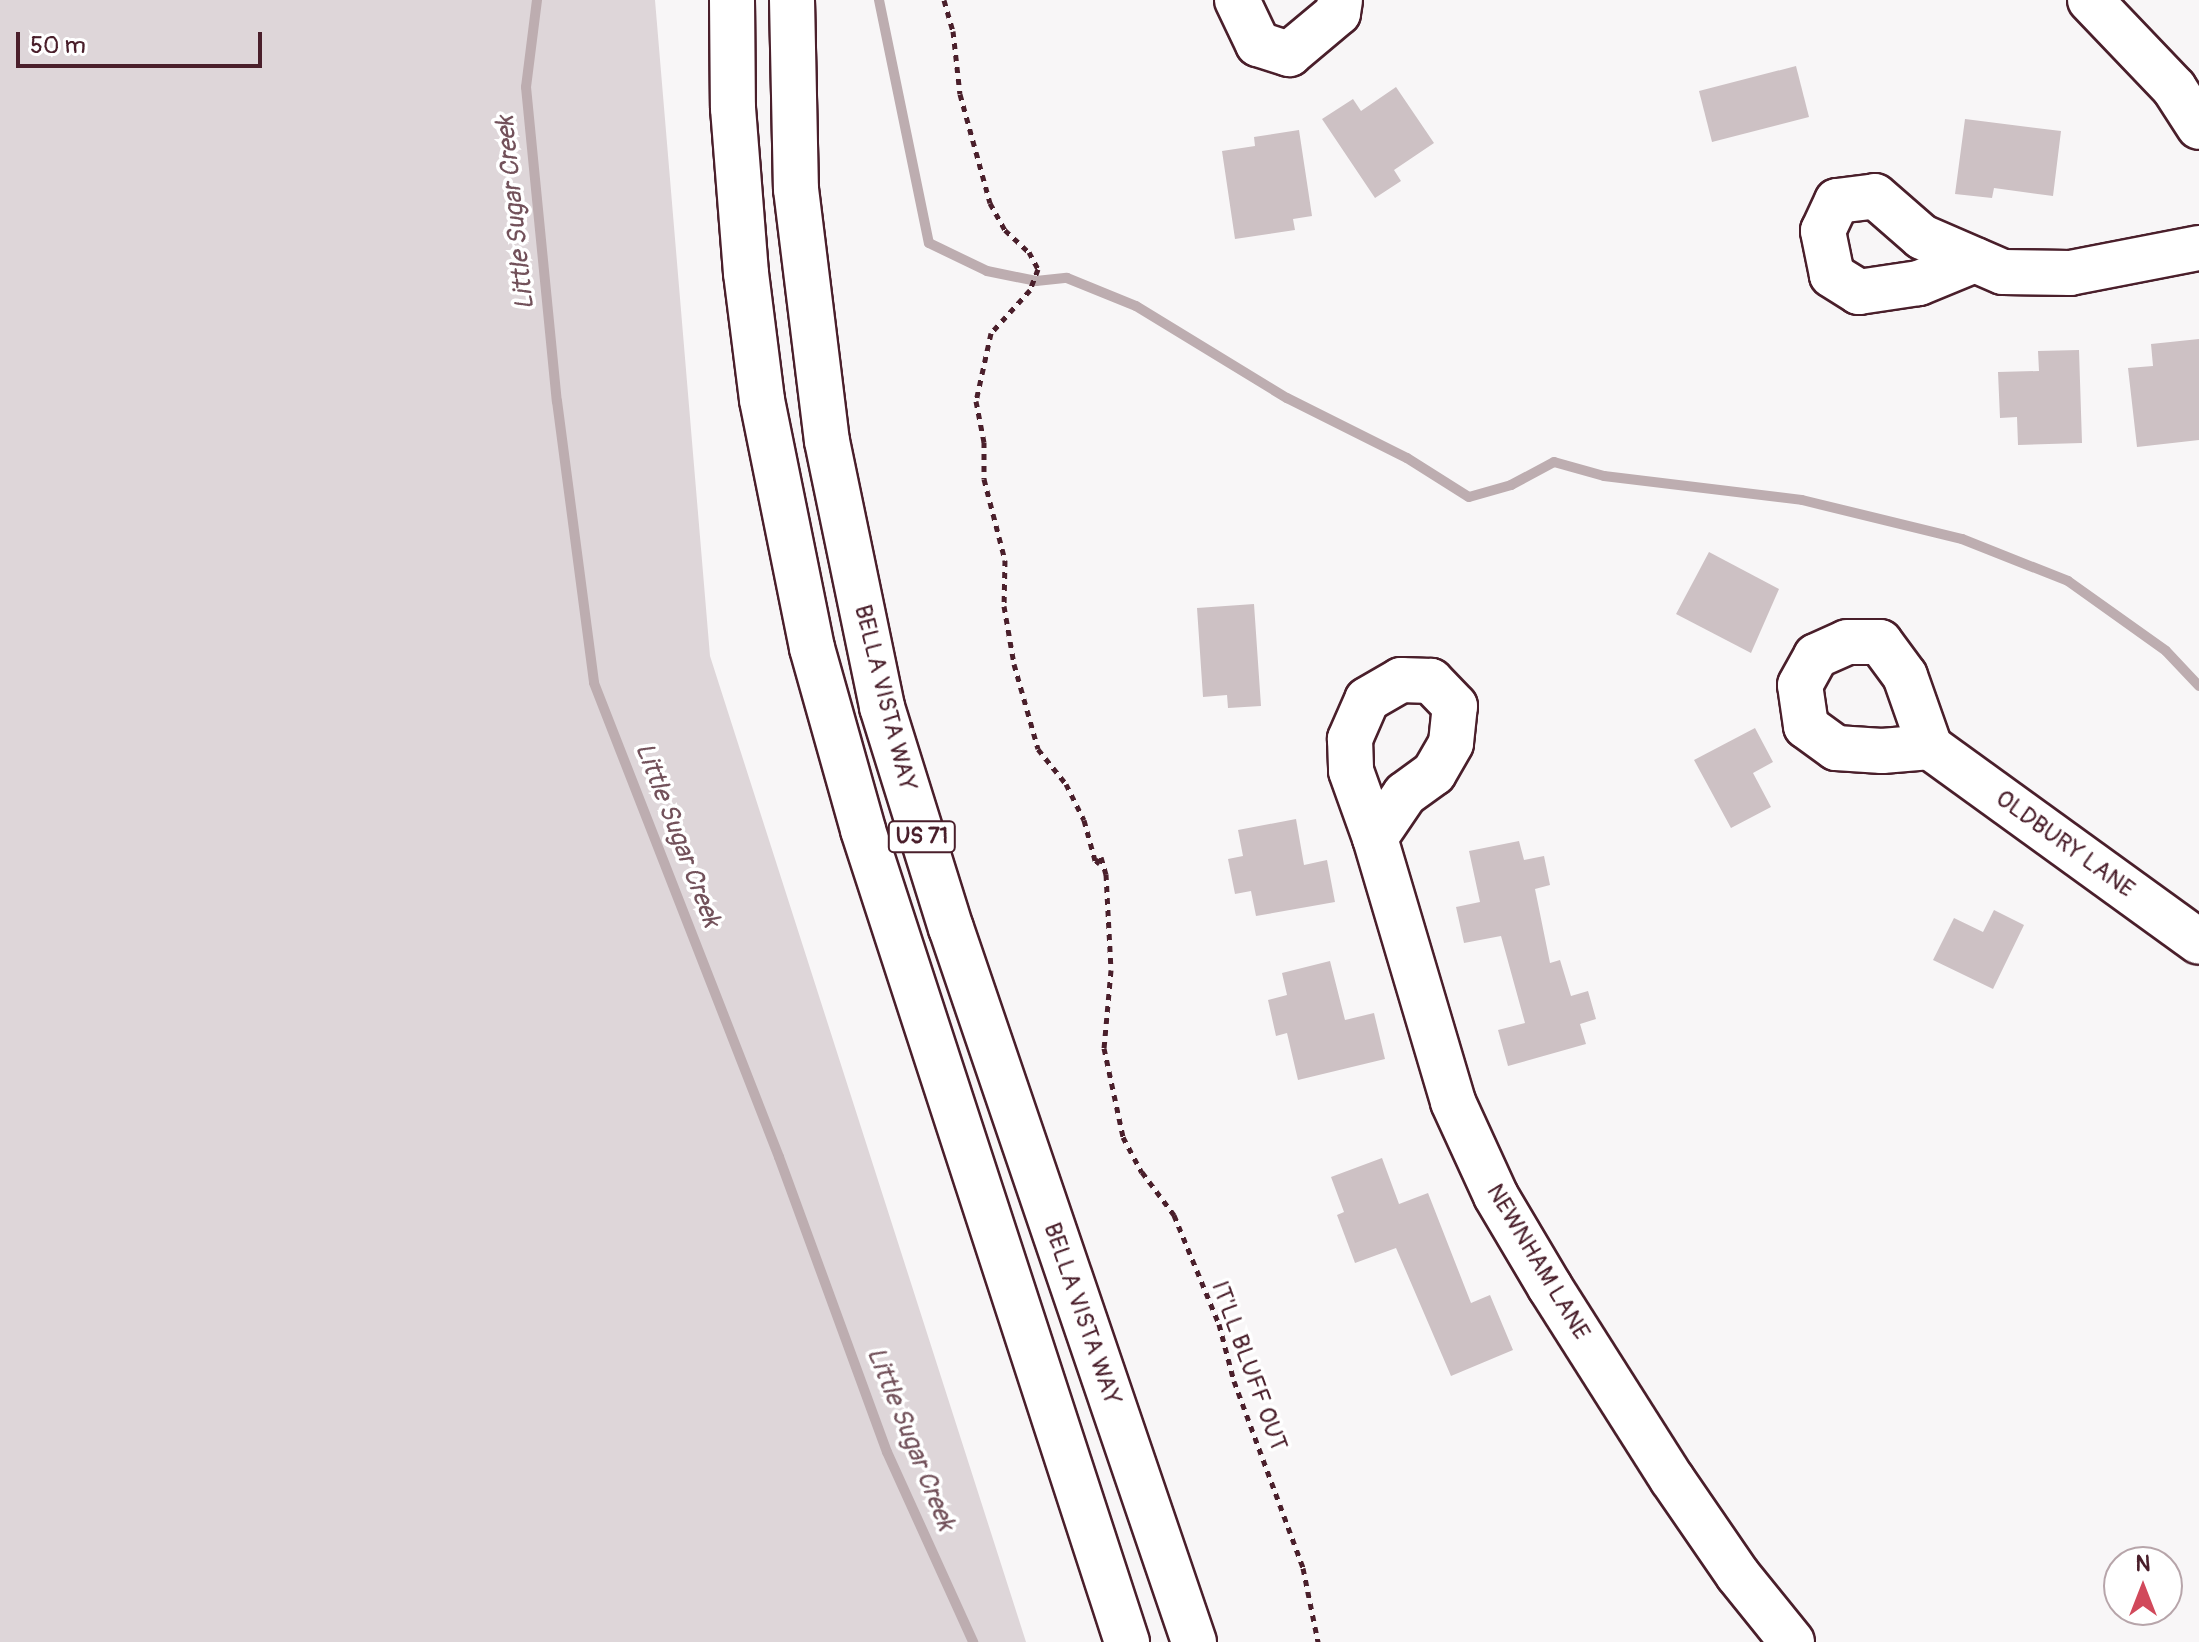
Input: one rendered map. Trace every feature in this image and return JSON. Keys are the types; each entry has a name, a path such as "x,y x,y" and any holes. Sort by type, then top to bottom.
{"main road":[{"name":"US 71","path":"732,0 733,108 746,273 762,400 812,648 863,830 1127,1642"},
{"name":"BELLA VISTA WAY","path":"792,0 796,189 825,425 882,707 951,928 1194,1642"},
{"path":"1237,0 1258,44 1289,54 1338,13 1340,0"},
{"path":"2090,0 2174,88 2199,127"},
{"path":"1975,260 2003,272 2070,273 2199,248"},
{"name":"OLDBURY LANE","path":"1930,747 2199,942"},
{"name":"NEWNHAM LANE","path":"1375,838 1453,1102 1496,1196 1672,1479 1738,1575 1792,1642"}],"path":[{"name":"IT'LL BLUFF OUT","path":"944,0 953,31 960,94 990,203 1005,230 1029,252 1038,269 1030,290 991,333 976,401 984,442 984,479 1005,560 1004,606 1014,664 1038,749 1066,784 1084,820 1096,864 1101,857 1106,874 1111,970 1105,1060 1123,1137 1142,1172 1174,1215 1219,1324 1234,1381 1303,1568 1318,1642"}],"shaded area":[{"path":"0,0 655,0 710,656 1026,1642 0,1642"}],"building":[{"path":"1796,66 1809,117 1712,142 1699,91"},
{"path":"1396,87 1434,143 1394,170 1401,181 1375,198 1322,119 1353,99 1361,111"},
{"path":"1965,119 2061,131 2053,196 1994,188 1992,198 1955,194"},
{"path":"1299,130 1312,216 1293,219 1295,230 1235,239 1222,151 1255,146 1254,137"},
{"path":"2199,339 2199,440 2137,447 2128,368 2153,366 2151,344"},
{"path":"2079,350 2082,443 2018,445 2017,417 2000,418 1998,372 2039,371 2038,351"},
{"path":"1709,552 1779,589 1751,653 1676,614"},
{"path":"1254,604 1261,706 1228,708 1227,695 1203,697 1197,608"},
{"path":"1755,728 1773,762 1753,773 1771,807 1731,828 1694,760"},
{"path":"1296,819 1304,865 1327,860 1335,902 1256,916 1251,891 1235,894 1228,859 1243,856 1238,830"},
{"path":"1519,841 1524,860 1544,856 1550,885 1535,889 1550,963 1560,960 1571,996 1588,991 1596,1019 1580,1024 1586,1044 1508,1066 1498,1030 1525,1023 1501,936 1464,943 1456,907 1480,902 1469,851"},
{"path":"1994,910 2024,925 1993,989 1933,960 1954,918 1983,932"},
{"path":"1330,961 1345,1020 1374,1013 1385,1059 1298,1080 1287,1033 1276,1036 1268,1000 1287,995 1282,973"},
{"path":"1382,1158 1399,1204 1428,1193 1471,1303 1490,1295 1513,1350 1451,1376 1396,1248 1355,1263 1337,1215 1344,1212 1331,1177"}],"waterway":[{"name":"Little Sugar Creek","path":"537,0 526,87 557,401 594,683 779,1157 887,1452 973,1642"},
{"path":"879,0 929,243 987,271 1036,281 1067,278 1136,306 1287,398 1407,458 1469,497 1511,485 1554,462 1604,476 1802,500 1962,539 2068,581 2166,651 2199,686"}]}
